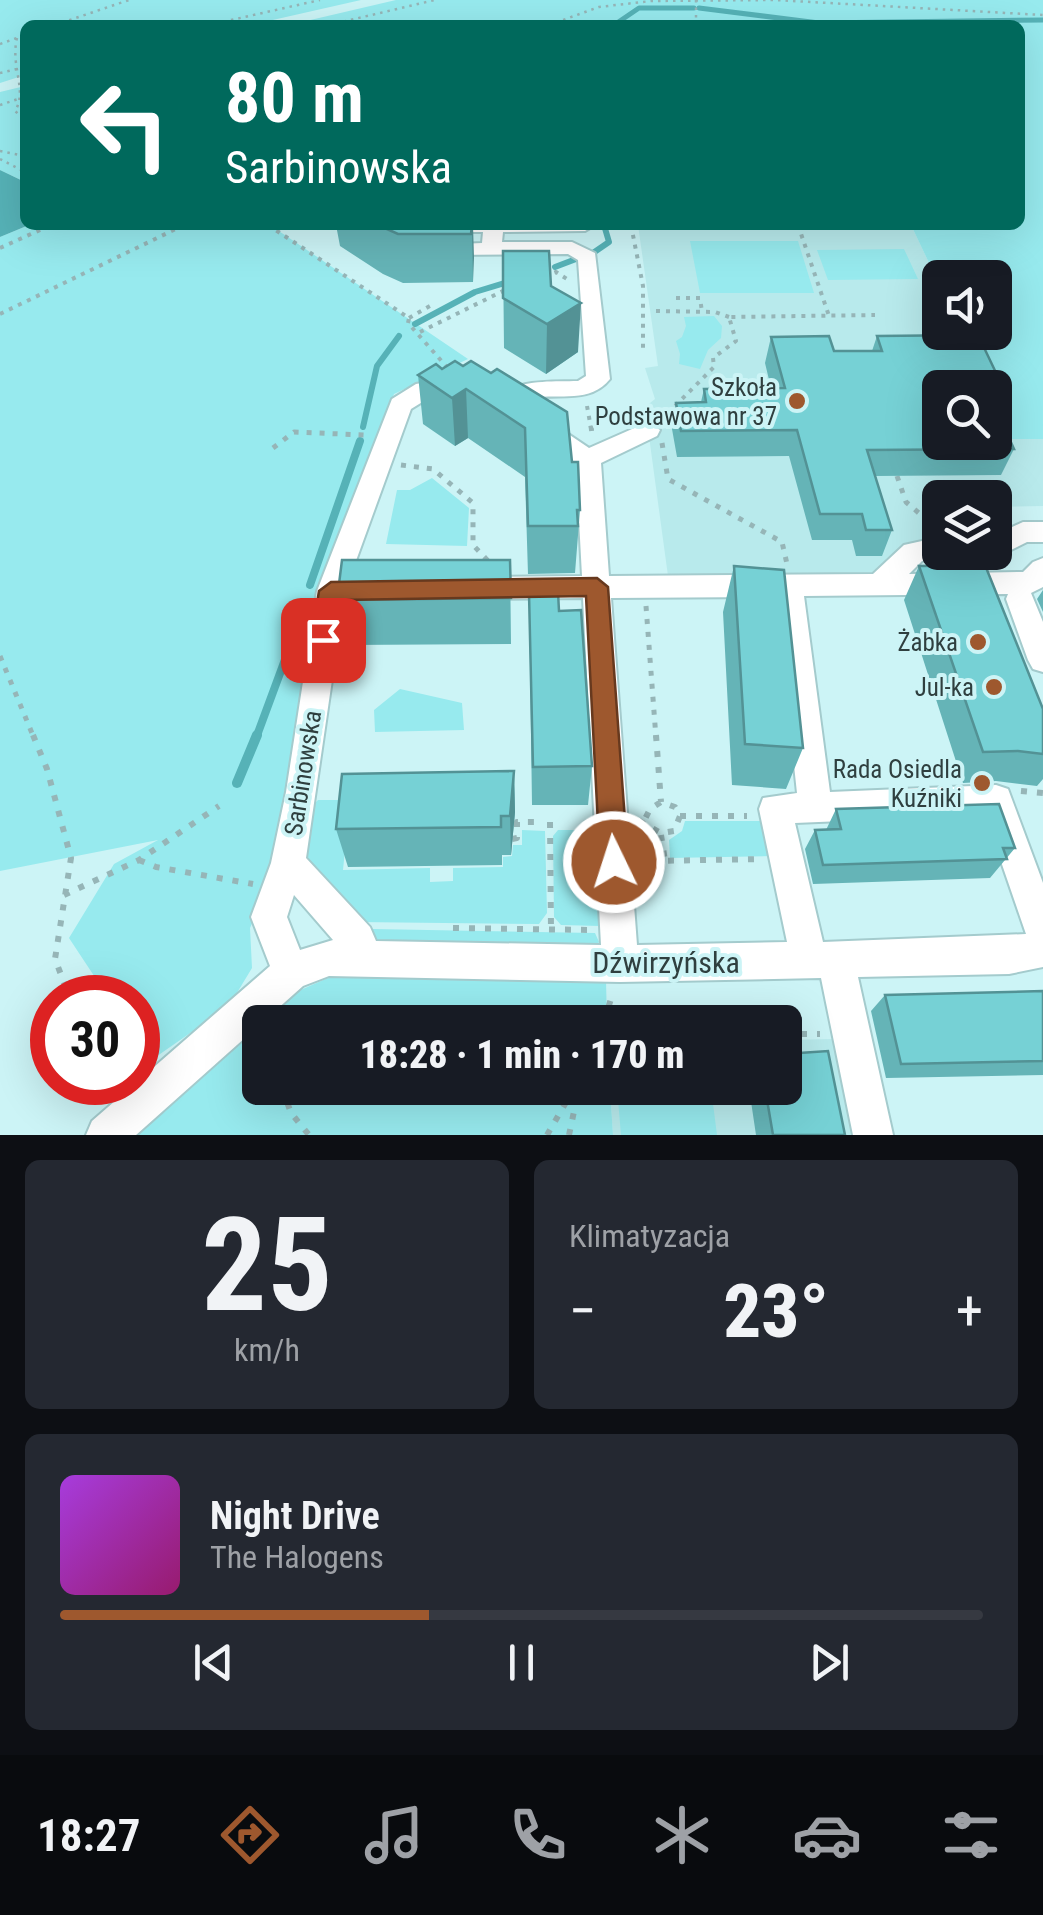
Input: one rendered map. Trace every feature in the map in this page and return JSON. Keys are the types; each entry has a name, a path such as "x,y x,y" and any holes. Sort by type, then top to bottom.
{"street":[{"path":"442,230 572,248 588,257 598,376 593,385 525,390 504,403"},
{"path":"445,249 547,230"},
{"path":"460,384 474,386 592,458"},
{"name":"Sarbinowska","path":"291,972 269,917 284,876 331,591 400,405 411,394 427,388 460,384"},
{"path":"592,458 648,430"},
{"path":"592,458 619,947"},
{"path":"1012,538 1023,532 1043,532"},
{"path":"880,585 914,552 922,551"},
{"path":"454,588 644,587 789,580 880,585 1030,583 1043,569"},
{"path":"789,580 815,805"},
{"path":"331,591 364,590"},
{"path":"986,599 991,612 1022,606 1043,660"},
{"path":"873,1135 822,960 786,858 775,809 996,800 1043,932"},
{"path":"284,876 357,940 364,956"},
{"name":"Dźwirzyńska","path":"291,972 329,958 619,947 822,960 1008,956 1043,950"},
{"path":"106,1135 291,972"}],"path":[{"path":"70,20 129,0"},
{"path":"231,20 320,0"},
{"path":"350,20 435,0"},
{"path":"564,20 613,4 696,0 847,3 944,12 1043,15"},
{"path":"0,44 20,37"},
{"path":"12,70 16,38"},
{"path":"0,73 20,69"},
{"path":"12,70 20,81"},
{"path":"0,248 40,230"},
{"path":"0,314 174,230"},
{"path":"276,230 410,318"},
{"path":"633,230 638,244 647,327 643,348"},
{"path":"800,230 829,316"},
{"path":"543,277 556,272 571,281 571,287"},
{"path":"420,332 479,300 517,285"},
{"path":"676,298 700,298 702,312"},
{"path":"430,306 408,323 420,332 460,384"},
{"path":"656,311 729,317 875,316"},
{"path":"729,317 736,341 714,358 714,367 659,422 668,478 782,542 789,580"},
{"path":"583,388 592,458"},
{"path":"274,448 294,432 386,444 403,466 432,469 473,504 473,544 506,580 507,588"},
{"path":"898,476 906,502 922,516"},
{"path":"644,587 661,802"},
{"path":"0,656 52,787 71,858 55,958 61,975"},
{"path":"661,802 680,816"},
{"path":"644,821 650,809 661,802"},
{"path":"64,895 139,860 220,806"},
{"path":"680,816 777,816"},
{"path":"661,834 674,832 680,816"},
{"path":"611,822 644,821 661,834 665,861"},
{"path":"512,838 517,838 517,822 546,822 551,929"},
{"path":"614,862 786,858"},
{"path":"139,860 156,866 284,876"},
{"path":"438,927 551,929 619,947"},
{"path":"802,1034 838,1034"},
{"path":"288,1105 309,1135"},
{"path":"547,1135 564,1105"},
{"path":"569,1135 575,1105"}],"shaded area":[{"path":"0,0 361,0 273,20 20,20 20,77 0,83"},
{"path":"396,0 1043,0 1043,439 1012,439 1012,370 980,370 970,350 1012,350 1012,260 928,260 913,230 1025,230 1025,20 310,20"},
{"path":"20,87 20,180 0,170 0,92"},
{"path":"0,170 20,180 20,229 0,237"},
{"path":"20,229 277,230 468,359 394,394 316,597 274,873 250,928 252,968 229,1006 160,1054 160,975 93,975 69,938 114,864 158,840 0,871 0,237"},
{"name":"Szkoła Podstawowa nr 37","path":"639,230 913,230 928,260 922,260 922,350 970,350 980,370 922,370 922,460 1012,460 1012,439 1043,439 1043,506 1012,507 1012,480 922,480 922,542 915,542 881,574 668,576 645,407 655,399 645,368 658,366"},
{"path":"690,241 798,241 814,293 700,293"},
{"path":"904,249 918,279 828,280 817,250"},
{"path":"714,316 722,326 721,338 708,350 700,369 679,364 676,341 686,326 684,317"},
{"path":"432,478 469,508 467,546 386,544 397,490 410,490"},
{"path":"400,689 462,703 464,730 375,732 374,710"},
{"path":"318,800 350,800 343,870 430,868 430,882 453,881 453,868 503,867 503,857 512,856 513,845 522,845 522,830 545,831 547,913 539,924 356,922 302,861 310,808"},
{"path":"685,821 767,821 774,856 670,858 669,840 682,831"},
{"path":"558,830 591,830 603,837 608,918 600,926 561,925 554,917 553,836"},
{"path":"373,929 595,933 599,942 596,946 375,942 369,935"},
{"path":"337,974 606,980 607,1005 281,1005 296,992"},
{"path":"834,1039 854,1135 613,1135 611,1105 802,1105 802,1040"},
{"path":"242,1040 242,1105 611,1105 613,1135 138,1135"},
{"path":"618,1105 713,1105 717,1135 621,1135"}],"building":[{"path":"389,230 471,230 471,234 398,234"},
{"path":"503,251 549,251 551,286 581,303 547,324 503,298"},
{"path":"829,336 834,351 882,351 877,336 922,336 922,350 985,350 995,370 922,370 922,450 867,450 892,530 866,530 862,514 820,514 797,430 681,431 676,403 706,402 704,389 785,388 771,337"},
{"path":"455,361 463,366 471,361 491,373 497,369 567,412 572,462 578,462 578,526 528,526 525,428 466,389 452,398 418,375 436,364 442,369"},
{"path":"342,560 510,560 511,598 337,600"},
{"path":"734,566 784,570 803,748 745,744"},
{"path":"919,566 922,570 987,570 1043,709 1043,754 983,752"},
{"path":"558,592 559,611 581,610 592,766 533,767 529,593"},
{"path":"514,771 510,816 501,816 501,827 336,829 342,774"},
{"path":"999,804 1015,848 1003,848 1007,859 823,865 815,830 841,829 836,809"},
{"path":"636,859 657,859 659,881 638,880"},
{"path":"1043,991 1043,1061 901,1064 885,995"},
{"path":"828,1051 845,1135 773,1135 768,1105 802,1105 802,1053"}],"waterway":[{"path":"621,20 639,8 694,8"},
{"path":"699,8 795,20"},
{"path":"1025,20 1043,20"},
{"path":"593,253 609,242 605,230"},
{"path":"555,267 576,259"},
{"path":"415,324 475,292 511,281"},
{"path":"363,427 377,366 399,336"},
{"path":"310,585 360,441"},
{"path":"256,738 306,603"},
{"path":"237,783 257,735"}],"place":[{"name":"Szkoła Podstawowa nr 37","path":"797,401"},
{"name":"Żabka","path":"978,642"},
{"name":"Jul-ka","path":"994,687"},
{"name":"Rada Osiedla Kuźniki","path":"982,783"}],"route":[{"path":"323,640 331,591 597,587 614,862"}]}
